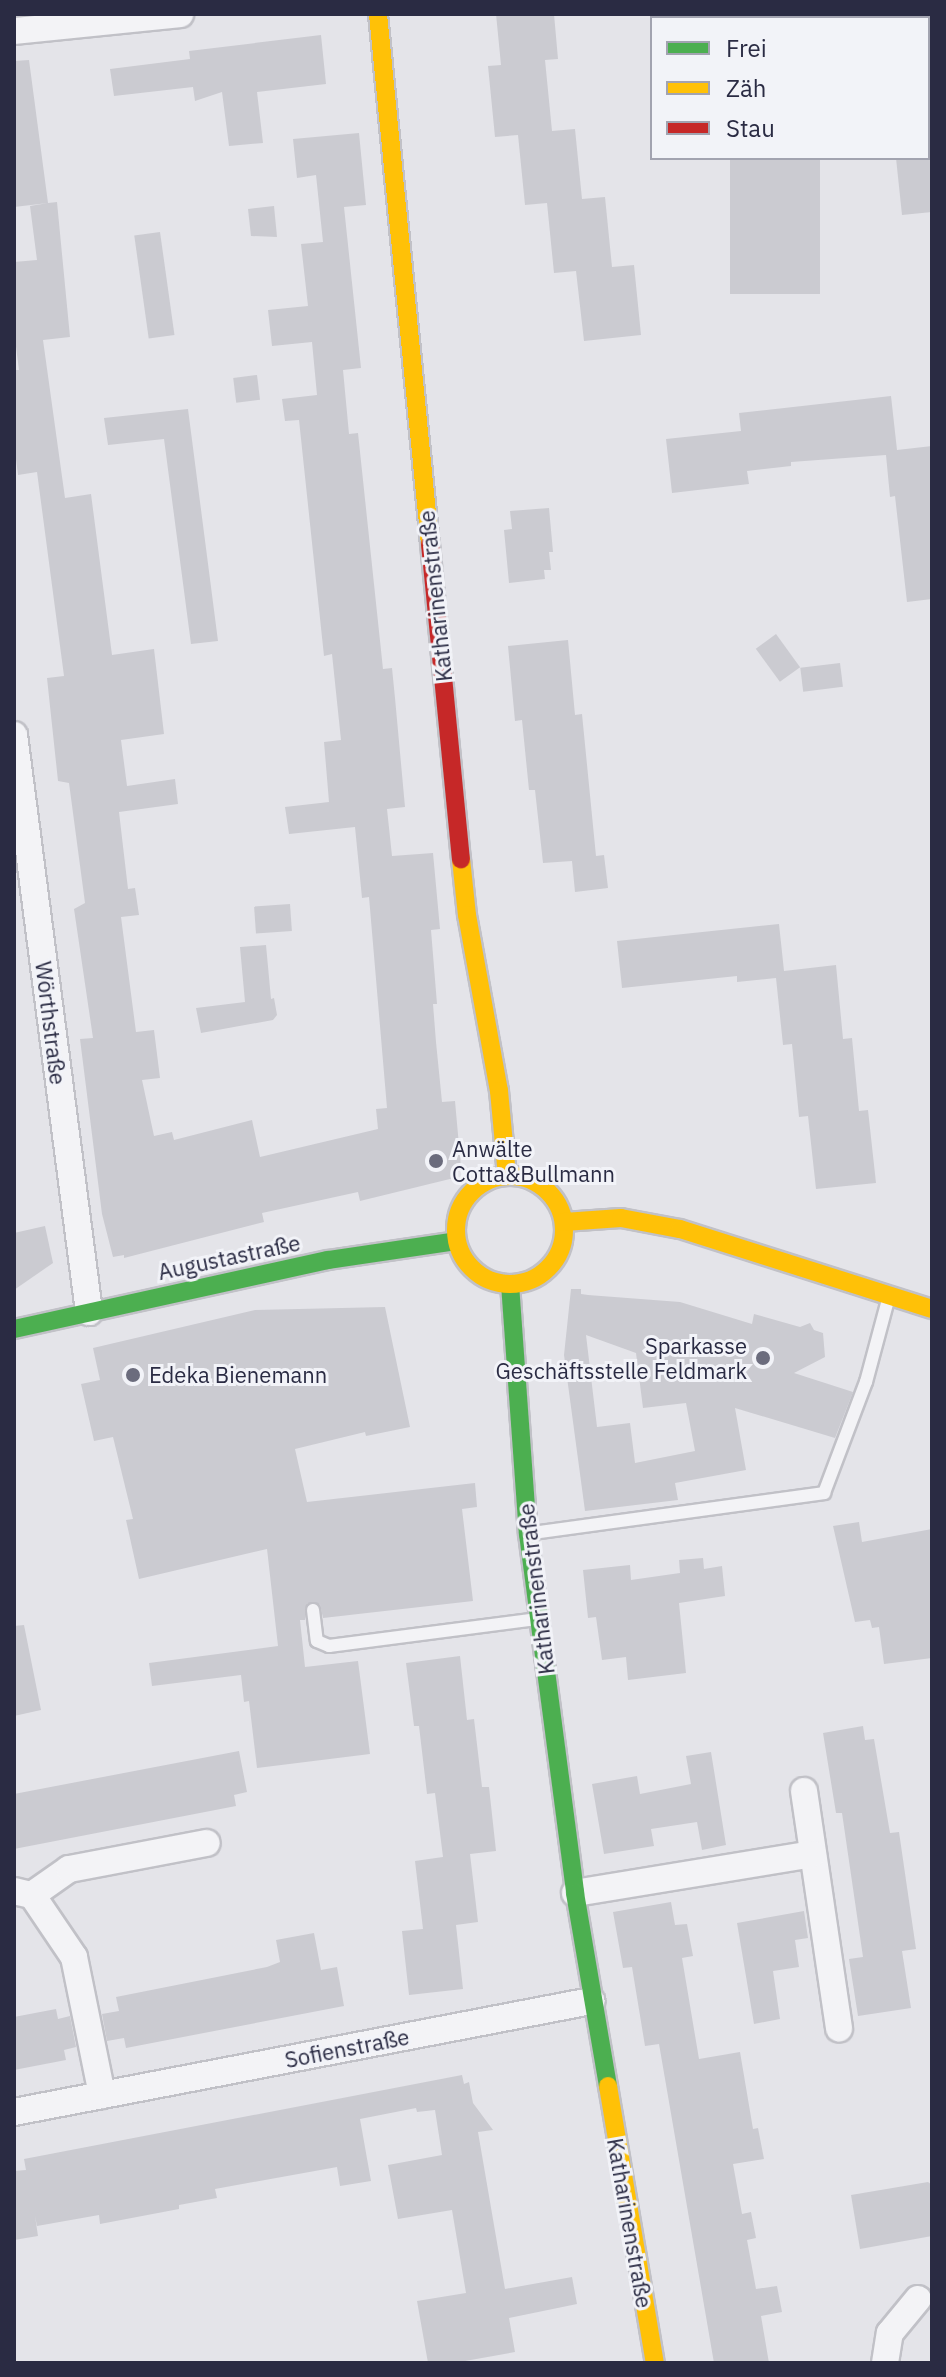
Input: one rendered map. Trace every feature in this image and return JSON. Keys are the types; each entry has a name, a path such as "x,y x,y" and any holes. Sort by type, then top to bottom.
{"street":[{"path":"14,31 180,14"},
{"name":"Katharinenstraße","path":"378,14 467,915 499,1091 507,1175"},
{"name":"Wörthstraße","path":"14,735 89,1312"},
{"path":"507,1175 531,1180 551,1193 564,1222 563,1240 551,1265 529,1281 510,1284 492,1282 475,1273 463,1258 456,1241 455,1222 461,1204 473,1189 489,1179 507,1175"},
{"path":"564,1222 621,1218 680,1229 759,1257 932,1309"},
{"name":"Augustastraße","path":"14,1329 328,1260 456,1241"},
{"name":"Katharinenstraße","path":"510,1284 528,1534 575,1893 655,2363"},
{"path":"804,1791 839,2028"},
{"path":"102,2095 74,1957 23,1893 69,1869 207,1843"},
{"path":"575,1893 813,1854"},
{"name":"Sofienstraße","path":"14,2112 591,2001"},
{"path":"885,2363 890,2333 918,2299"}],"lane":[{"path":"528,1534 824,1493 866,1382 889,1297"},
{"path":"313,1610 317,1641 329,1646 539,1619"}],"building":[{"path":"496,14 554,14 558,59 545,60 552,131 575,129 582,199 605,197 612,267 634,265 641,335 584,341 576,271 554,273 547,203 525,205 518,135 495,137 488,66 501,65"},
{"path":"321,35 326,84 257,92 263,143 229,146 222,92 195,101 193,87 114,96 110,69 190,59 189,51"},
{"path":"29,60 48,203 14,207 14,61"},
{"path":"359,133 366,205 344,207 361,368 343,370 349,434 358,433 383,669 392,668 405,807 387,809 392,856 433,853 440,929 431,930 437,1004 433,1004 436,1042 442,1102 455,1101 461,1168 454,1178 360,1201 358,1192 262,1213 264,1222 124,1258 124,1255 113,1257 102,1214 80,1039 93,1038 74,909 85,903 69,783 58,781 47,678 64,676 37,472 18,475 14,443 14,370 19,370 14,331 14,262 37,260 30,206 57,202 70,337 43,340 65,498 91,494 112,655 154,649 164,734 121,740 127,786 175,779 178,804 119,812 128,889 135,888 139,915 121,917 136,1032 154,1030 160,1078 142,1080 154,1136 172,1132 174,1140 252,1120 260,1157 378,1129 376,1109 387,1108 369,897 362,898 355,827 289,834 285,807 329,802 324,742 341,740 332,654 324,656 299,420 285,421 282,399 317,395 312,342 272,346 268,310 308,306 301,244 323,242 316,175 297,178 293,139"},
{"path":"932,158 932,212 902,215 896,160"},
{"path":"730,160 820,160 820,294 730,294"},
{"path":"274,206 277,237 251,236 248,209"},
{"path":"160,232 174,335 149,339 134,236"},
{"path":"257,375 260,400 236,403 233,378"},
{"path":"891,396 897,450 932,446 932,599 907,602 895,496 890,497 886,455 791,462 791,466 747,471 749,484 672,493 666,439 741,431 739,413"},
{"path":"188,409 218,641 191,644 164,439 108,445 104,418"},
{"path":"549,508 553,552 549,552 551,570 544,570 545,579 509,583 504,530 512,529 510,511"},
{"path":"776,634 800,667 780,682 756,649"},
{"path":"568,640 575,715 582,714 596,856 604,855 608,888 575,892 572,861 543,863 535,790 529,790 522,720 515,721 508,646"},
{"path":"840,663 843,687 803,692 800,668"},
{"path":"290,904 292,931 256,933 254,907"},
{"path":"779,924 784,971 836,965 843,1039 852,1038 859,1111 868,1110 876,1183 816,1189 808,1116 799,1117 792,1044 783,1045 776,978 737,982 737,976 622,988 617,941"},
{"path":"266,945 271,999 274,998 277,1015 273,1020 201,1033 196,1008 245,1002 240,947"},
{"path":"45,1226 53,1263 14,1290 14,1233"},
{"path":"571,1289 581,1289 581,1294 588,1295 680,1302 752,1324 754,1314 800,1327 810,1323 814,1330 823,1333 825,1357 794,1373 853,1392 835,1438 735,1408 746,1470 675,1483 678,1500 585,1511 564,1355","holes":["586,1335 636,1353 643,1408 686,1403 695,1451 635,1463 630,1423 597,1427"]},
{"path":"385,1307 410,1427 366,1436 365,1432 295,1449 307,1502 475,1483 477,1507 462,1509 473,1601 323,1618 320,1604 307,1603 305,1620 300,1620 305,1667 358,1661 370,1754 257,1768 249,1701 244,1702 241,1675 152,1686 149,1663 278,1646 267,1549 139,1579 126,1520 133,1519 113,1437 94,1441 81,1384 100,1380 93,1348 255,1310"},
{"path":"859,1522 862,1542 932,1529 932,1658 884,1664 879,1627 872,1628 870,1620 855,1622 833,1526"},
{"path":"703,1558 704,1569 722,1566 725,1596 679,1603 686,1673 628,1680 626,1657 602,1660 596,1617 588,1618 583,1570 630,1565 631,1580 680,1573 679,1560"},
{"path":"24,1625 41,1710 14,1716 14,1626"},
{"path":"460,1656 467,1720 474,1719 482,1787 489,1787 496,1851 470,1854 478,1922 456,1925 463,1989 409,1995 402,1931 423,1929 415,1861 443,1857 435,1793 427,1794 419,1726 414,1726 406,1663"},
{"path":"863,1726 865,1740 874,1739 890,1833 899,1832 916,1949 902,1951 911,2008 858,2016 849,1959 863,1957 842,1813 836,1813 823,1733"},
{"path":"239,1751 247,1792 234,1795 236,1806 14,1849 14,1794"},
{"path":"711,1752 726,1845 702,1850 697,1822 651,1829 654,1846 604,1854 592,1784 637,1776 640,1794 691,1784 686,1756"},
{"path":"671,1902 675,1925 687,1924 693,1956 682,1958 699,2059 740,2052 753,2129 758,2128 764,2159 733,2164 742,2214 751,2212 756,2238 747,2240 756,2289 777,2286 782,2312 761,2316 769,2363 714,2363 659,2044 645,2046 632,1967 623,1968 613,1912"},
{"path":"804,1911 808,1938 795,1940 799,1967 773,1971 780,2019 754,2024 737,1923"},
{"path":"314,1933 321,1970 337,1967 344,2006 126,2048 124,2038 107,2041 102,2014 119,2011 116,1997 267,1967 280,1962 276,1940"},
{"path":"56,2009 58,2019 70,2016 76,2047 64,2050 66,2060 14,2070 14,2017"},
{"path":"462,2075 464,2084 469,2082 473,2103 493,2130 478,2132 505,2289 572,2277 577,2304 509,2318 515,2352 454,2363 428,2363 417,2301 466,2293 452,2210 398,2219 388,2165 442,2155 435,2110 417,2112 416,2108 360,2119 371,2181 340,2186 337,2167 215,2189 217,2198 179,2205 179,2209 100,2224 99,2215 37,2226 35,2216 38,2236 14,2240 14,2171 26,2170 24,2159"},
{"path":"928,2182 932,2185 932,2236 860,2249 851,2195"}],"traffic: fast":[{"path":"14,1329 328,1260 456,1241"},
{"path":"510,1284 528,1534 575,1893 608,2086"}],"traffic: slow":[{"path":"378,14 430,544"},
{"path":"461,859 467,915 499,1091 507,1175"},
{"path":"510,1176 531,1180 548,1192 560,1209 564,1230 560,1251 548,1268 531,1280 510,1284 489,1280 472,1268 460,1251 456,1230 460,1209 472,1192 489,1180 510,1176"},
{"path":"564,1222 621,1218 680,1229 932,1309"},
{"path":"608,2086 655,2363"}],"traffic: jam":[{"path":"430,544 461,859"}],"place":[{"name":"Anwälte Cotta&Bullmann","path":"436,1161"},
{"name":"Sparkasse Geschäftsstelle Feldmark","path":"763,1358"},
{"name":"Edeka Bienemann","path":"133,1375"}]}
